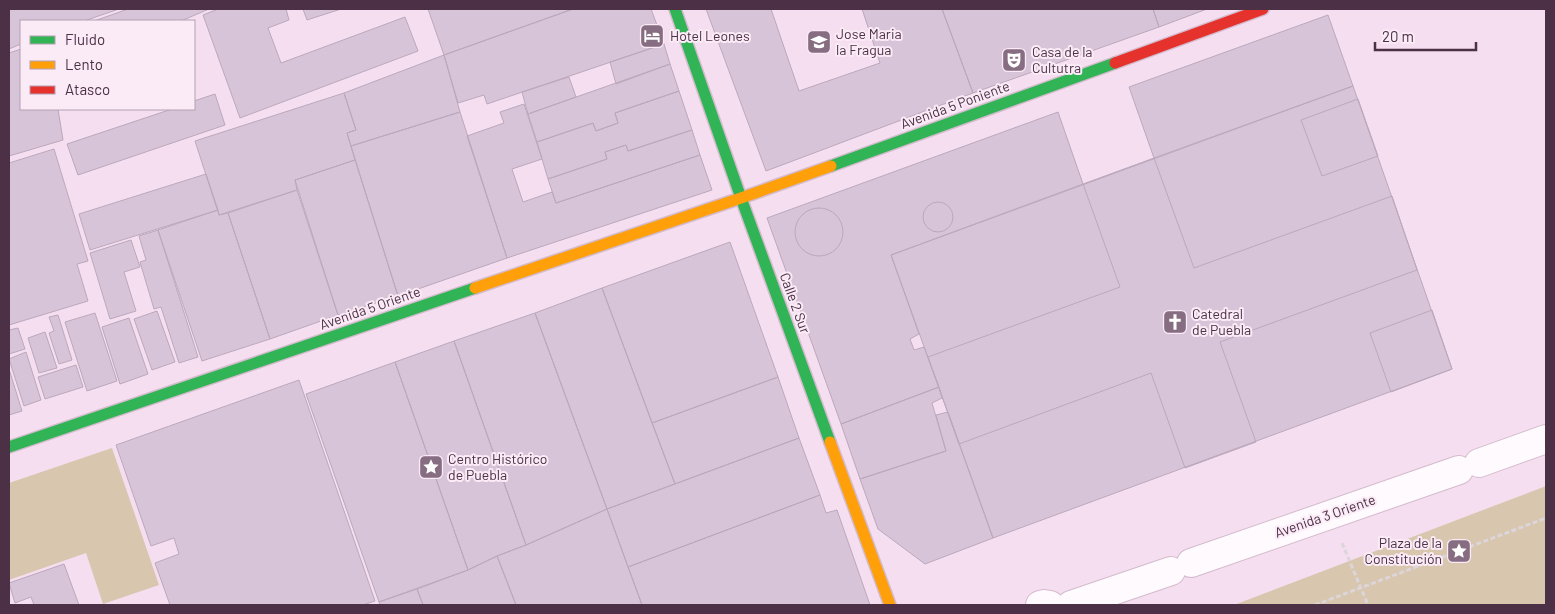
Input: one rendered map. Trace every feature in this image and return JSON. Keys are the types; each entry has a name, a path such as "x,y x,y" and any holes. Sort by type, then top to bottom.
{"street":[{"name":"Calle 2 Sur","path":"676,9 741,198 890,605"},
{"name":"Avenida 5 Poniente","path":"741,198 1263,9"},
{"name":"Avenida 5 Oriente","path":"9,446 741,198"},
{"name":"Avenida 3 Oriente","path":"1072,605 1546,439"},
{"path":"1040,605 1050,605"}],"path":[{"path":"1315,605 1546,518"},
{"path":"1349,560 1368,605"}],"shaded area":[{"path":"112,448 159,585 103,604 86,553 9,580 9,483"},
{"name":"Plaza de la Constitución","path":"1546,486 1546,605 1234,605"}],"building":[{"path":"9,9 119,9 87,20 20,20 20,44 9,49"},
{"path":"128,9 209,9 183,20 97,20"},
{"path":"218,9 286,9 289,20 268,28 281,63 405,17 418,51 240,118 203,15"},
{"path":"303,9 341,9 307,20"},
{"path":"428,9 573,9 444,55"},
{"path":"573,9 651,9 664,44 487,104 484,95 458,103 444,55"},
{"name":"Jose Maria la Fragua","path":"706,9 771,9 799,91 880,63 862,9 942,9 973,93 766,171"},
{"name":"Casa de la Cultutra","path":"942,9 1153,9 1159,27 973,93"},
{"path":"1153,9 1207,9 1159,27"},
{"path":"1328,15 1353,86 1154,158 1129,87"},
{"path":"664,44 670,64 616,84 610,62"},
{"path":"20,49 20,110 58,110 63,140 9,156 9,53"},
{"path":"444,55 460,112 351,146 347,133 356,130 344,93"},
{"path":"670,64 679,91 615,113 618,123 596,131 593,123 537,142 528,114"},
{"path":"569,77 576,97 528,114 522,92"},
{"name":"Catedral de Puebla","path":"1353,86 1452,369 993,538 891,255"},
{"path":"679,91 692,130 628,151 626,145 605,152 607,159 548,179 537,142 593,123 596,131 618,123 615,113"},
{"path":"344,93 356,130 347,133 355,160 295,180 297,190 219,215 195,141"},
{"path":"215,94 225,125 78,175 67,144 169,110 195,110 195,101"},
{"path":"1358,99 1378,156 1322,176 1301,120"},
{"path":"524,104 542,159 512,169 523,202 552,192 556,203 700,155 712,190 507,258 467,136 504,123 500,112"},
{"path":"460,112 507,258 398,296 351,146"},
{"path":"1058,112 1083,184 891,255 919,334 910,339 914,350 924,347 939,387 841,424 767,218"},
{"path":"692,130 700,155 556,203 548,179 607,159 605,152 626,145 628,151"},
{"path":"54,149 88,261 77,264 88,301 9,325 9,163"},
{"path":"1154,158 1194,268 1392,196 1417,270 1220,342 1256,442 1185,468 1151,373 959,444 928,357 1120,287 1083,184"},
{"path":"355,160 398,296 338,315 295,180"},
{"path":"206,174 218,210 90,250 79,214"},
{"path":"297,190 338,315 270,339 228,213"},
{"path":"938,202 944,203 952,211 952,223 944,231 938,232 932,231 924,223 923,217 924,211 932,203"},
{"path":"814,208 824,208 833,212 839,218 842,223 842,241 833,252 824,256 814,256 805,252 799,246 795,237 795,227 799,218 805,212"},
{"path":"218,210 219,215 228,213 270,339 202,361 158,230"},
{"path":"158,230 198,357 179,363 161,307 154,309 140,262 146,260 139,236"},
{"path":"131,240 140,267 124,272 136,311 110,319 90,253"},
{"path":"730,242 778,377 652,423 602,288"},
{"path":"602,288 675,484 607,509 535,313"},
{"path":"1432,310 1452,369 1391,392 1370,333"},
{"path":"157,311 175,362 152,370 134,319"},
{"path":"95,313 117,381 87,391 65,322"},
{"path":"535,313 607,509 526,545 454,341"},
{"path":"58,315 72,360 59,364 49,333 54,331 49,317"},
{"path":"129,318 148,374 120,384 102,327"},
{"path":"18,328 25,349 9,354 9,330"},
{"path":"45,332 57,368 39,373 28,338"},
{"path":"454,341 526,545 468,570 395,362"},
{"path":"26,352 41,400 24,406 9,359"},
{"path":"395,362 468,570 379,602 306,394"},
{"path":"76,365 83,387 45,399 38,377"},
{"path":"9,369 22,411 9,415"},
{"path":"778,377 799,438 675,484 652,423"},
{"path":"299,380 375,601 363,605 170,605 155,563 179,554 174,538 151,546 116,445"},
{"path":"939,387 942,398 932,403 946,451 860,479 841,424"},
{"path":"948,412 993,538 925,564 878,529 860,479 946,451 936,415"},
{"path":"799,438 820,495 628,567 607,509"},
{"path":"820,495 826,513 837,510 870,605 642,605 628,567"},
{"path":"607,509 642,605 516,605 497,556"},
{"path":"497,556 516,605 423,605 417,589 468,570"},
{"path":"64,564 79,605 34,605 31,597 15,603 9,583"},
{"path":"417,589 423,605 380,605 379,602"}],"traffic: fast":[{"path":"675,9 741,198 830,442"},
{"path":"831,166 1115,63"},
{"path":"9,447 475,288"}],"traffic: slow":[{"path":"475,288 831,166"},
{"path":"830,442 890,605"}],"traffic: jam":[{"path":"1115,63 1263,9"}],"place":[{"name":"Hotel Leones","path":"652,36"},
{"name":"Jose Maria la Fragua","path":"819,42"},
{"name":"Casa de la Cultutra","path":"1014,60"},
{"name":"Catedral de Puebla","path":"1175,322"},
{"name":"Centro Histórico de Puebla","path":"431,467"},
{"name":"Plaza de la Constitución","path":"1459,551"}]}
